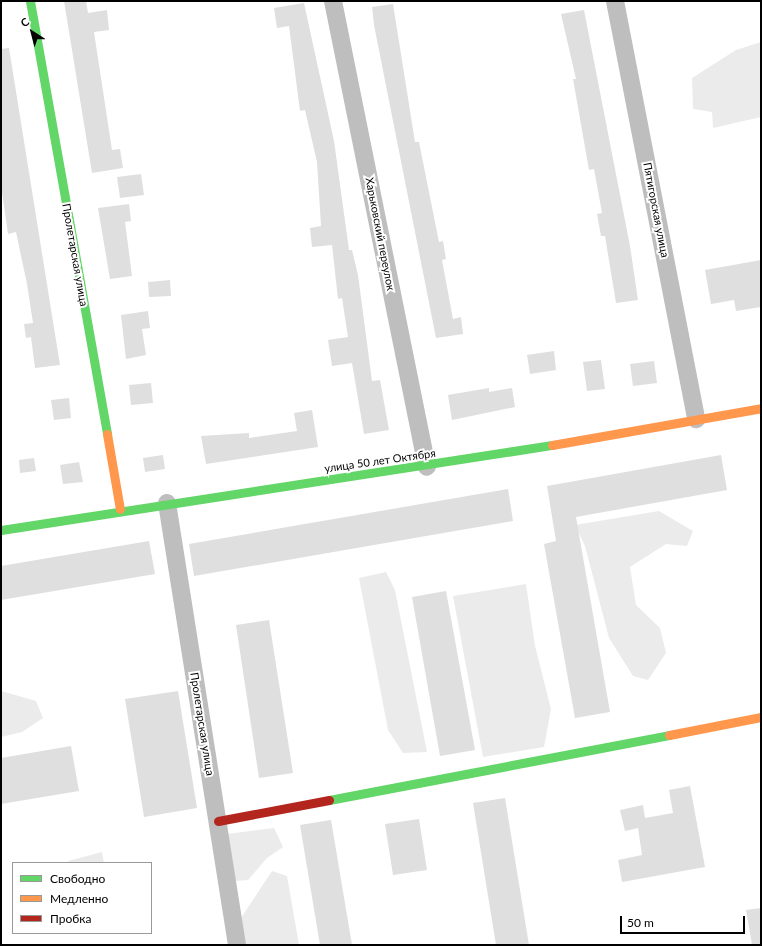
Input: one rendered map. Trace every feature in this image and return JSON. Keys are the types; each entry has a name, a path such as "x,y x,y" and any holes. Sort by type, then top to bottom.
{"street":[{"name":"Пролетарская улица","path":"30,1 120,508"},
{"name":"Харьковский переулок","path":"332,1 427,467"},
{"name":"Пятигорская улица","path":"615,1 696,419"},
{"name":"улица 50 лет Октября","path":"1,530 120,508 427,467 761,408"},
{"name":"Пролетарская улица","path":"166,503 237,945"},
{"path":"218,821 761,717"}],"shaded area":[{"path":"761,42 761,117 713,128 712,112 693,109 692,78 736,50"},
{"path":"659,511 693,531 687,546 666,544 630,567 636,605 660,628 666,653 648,680 633,676 609,638 585,546 575,525"},
{"path":"386,572 395,590 427,752 403,753 388,730 359,578"},
{"path":"526,584 535,646 551,709 544,747 483,757 453,596"},
{"path":"1,691 36,701 43,718 22,732 1,737"},
{"path":"274,828 283,847 267,858 248,880 235,881 227,834"},
{"path":"102,852 104,862 68,862"},
{"path":"272,871 287,876 299,945 246,945 241,918"}],"building":[{"path":"64,1 86,1 88,13 107,10 109,30 94,32 112,150 120,149 123,168 92,173"},
{"path":"304,3 334,141 349,250 352,250 358,275 372,381 380,380 389,430 364,434 352,363 332,366 328,340 348,337 342,298 338,299 332,245 312,247 310,228 321,226 317,162 305,110 300,111 289,26 277,28 274,8"},
{"path":"393,4 415,142 419,142 439,242 443,241 446,259 442,260 453,319 461,317 463,334 436,338 374,25 372,7"},
{"path":"584,10 630,246 638,300 616,303 605,236 601,236 597,214 602,213 594,169 589,170 573,79 576,79 561,14"},
{"path":"9,48 60,365 35,368 31,337 26,338 24,324 33,323 27,284 16,232 8,234 1,185 1,49"},
{"path":"141,174 144,195 120,198 117,177"},
{"path":"129,204 131,221 125,222 132,276 110,279 98,208"},
{"path":"761,260 761,307 736,311 734,300 711,304 705,270"},
{"path":"170,280 171,296 149,297 148,282"},
{"path":"148,311 150,328 142,329 146,355 126,359 121,315"},
{"path":"554,351 556,370 530,374 527,355"},
{"path":"601,360 605,389 587,391 583,362"},
{"path":"654,361 657,383 633,386 630,364"},
{"path":"151,383 153,403 131,405 129,385"},
{"path":"489,388 489,392 512,388 515,407 452,420 448,395"},
{"path":"69,398 71,418 54,420 51,400"},
{"path":"312,410 318,447 206,464 201,436 249,433 249,438 297,431 294,413"},
{"path":"163,455 165,469 145,472 143,458"},
{"path":"721,455 727,490 576,517 610,712 575,718 544,544 556,541 547,486"},
{"path":"34,458 36,471 20,473 19,460"},
{"path":"79,462 83,482 63,484 60,465"},
{"path":"508,489 513,521 194,576 189,544"},
{"path":"149,541 155,574 1,600 1,566"},
{"path":"446,591 475,750 440,756 412,597"},
{"path":"269,620 293,773 259,778 236,625"},
{"path":"178,691 197,808 144,817 125,699"},
{"path":"71,746 79,791 1,804 1,758"},
{"path":"690,786 705,867 622,882 618,860 642,855 638,828 625,831 620,810 643,805 645,818 673,813 669,790"},
{"path":"505,798 529,945 496,945 473,803"},
{"path":"419,819 427,870 393,875 385,824"},
{"path":"331,820 352,945 320,945 300,825"},
{"path":"761,908 761,945 752,945 746,910"}],"traffic: fast":[{"path":"30,1 107,434"},
{"path":"1,530 552,445"},
{"path":"329,800 669,735"}],"traffic: slow":[{"path":"552,445 761,408"},
{"path":"107,434 120,509"},
{"path":"669,735 761,717"}],"traffic: jam":[{"path":"218,821 329,800"}]}
